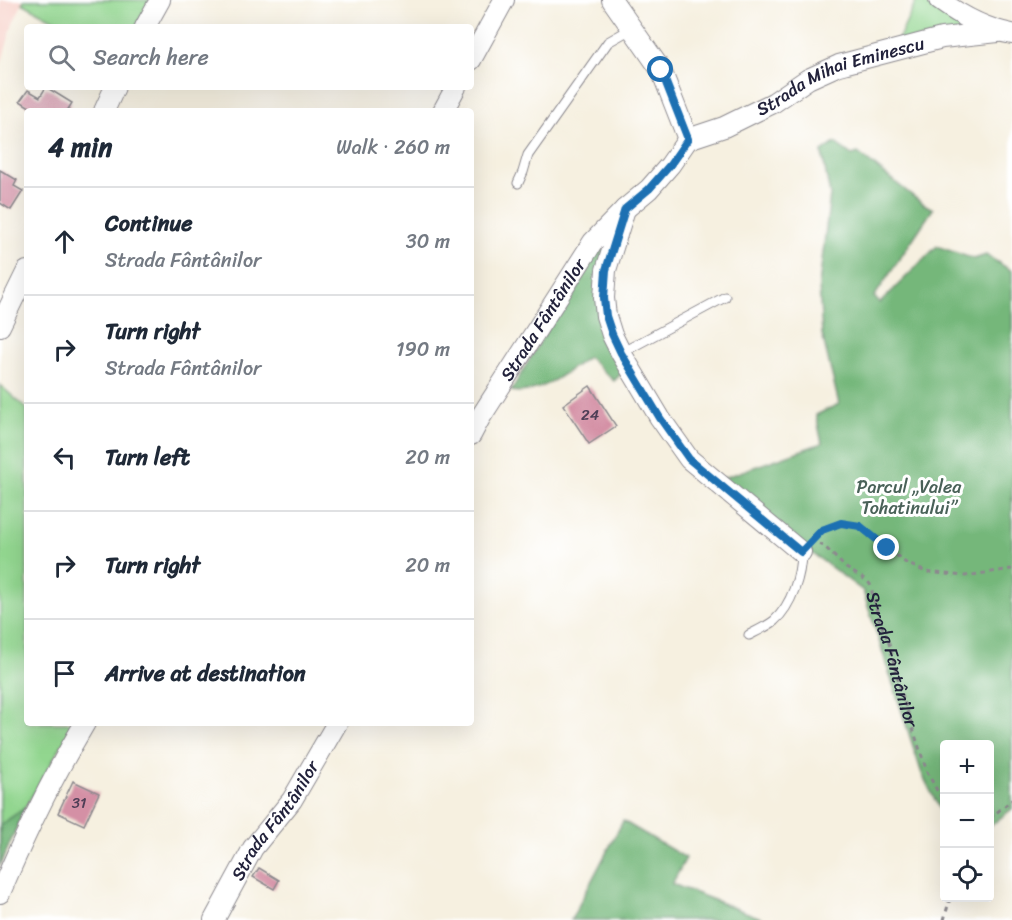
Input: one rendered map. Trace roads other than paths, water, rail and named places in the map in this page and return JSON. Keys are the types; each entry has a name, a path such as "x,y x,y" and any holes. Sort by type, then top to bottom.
{"street":[{"path":"147,24 160,0"},
{"path":"474,55 504,0"},
{"path":"612,0 661,70 688,139"},
{"name":"Strada Mihai Eminescu","path":"939,0 973,21 1005,33"},
{"name":"Strada Mihai Eminescu","path":"688,139 724,127 773,103 808,80 839,65 942,38 1005,33"},
{"path":"105,108 114,90"},
{"path":"444,108 454,90"},
{"name":"Strada Fântânilor","path":"474,429 593,243 625,209 649,189 688,139"},
{"name":"Strada Fântânilor","path":"625,209 606,270 604,298 606,316 621,353 660,418 689,459 805,548"},
{"path":"0,326 24,277"},
{"path":"0,893 26,830 83,726"},
{"name":"Strada Fântânilor","path":"214,920 254,848 292,800 335,726"}],"lane":[{"path":"518,183 528,155 608,42 631,29"},
{"path":"621,353 725,297"},
{"path":"748,635 771,623 780,615 798,581 805,548"}],"park label":[{"name":"Parcul „Valea Tohatinului”","path":"909,497"}]}
